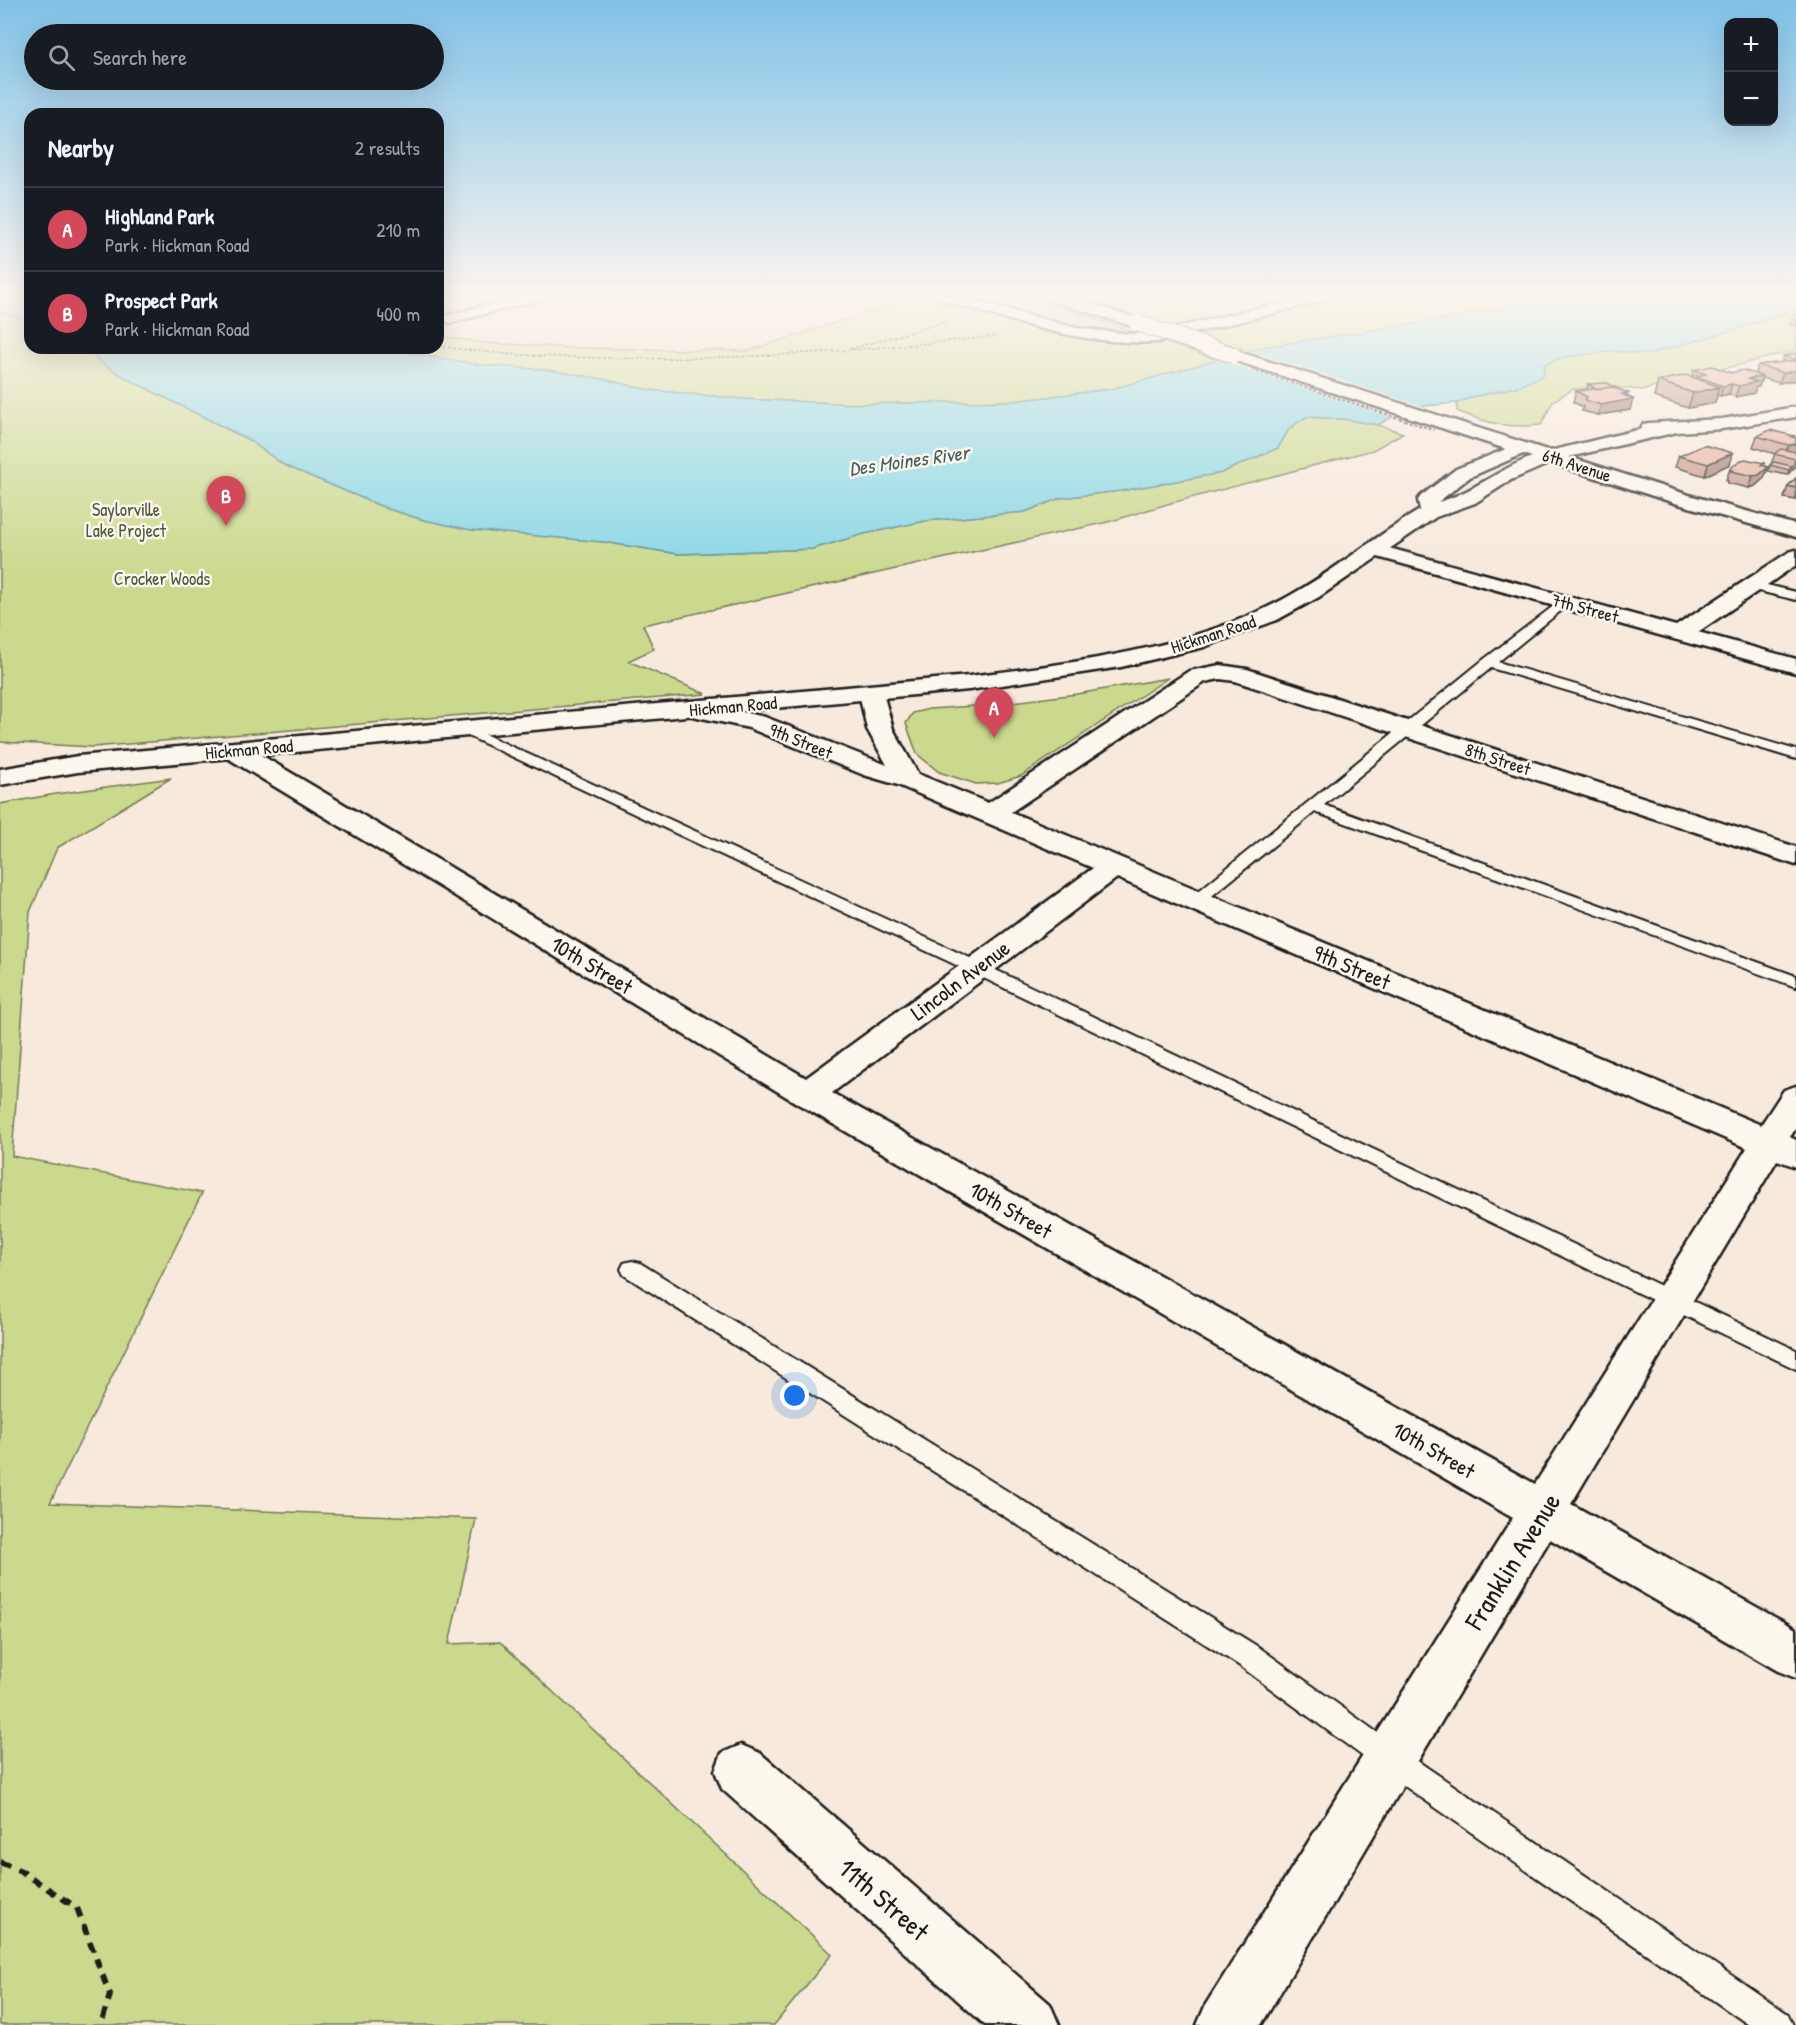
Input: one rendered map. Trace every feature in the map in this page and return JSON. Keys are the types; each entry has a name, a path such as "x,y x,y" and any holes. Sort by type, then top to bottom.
{"street":[{"name":"6th Avenue","path":"1334,390 1442,427 1524,448 1732,514 1796,531"},
{"path":"1524,448 1608,431 1744,422 1796,412"},
{"name":"Hickman Road","path":"0,777 78,764 871,693 1059,672 1156,653 1269,615 1298,600 1430,512 1468,499 1509,473 1598,442 1671,428"},
{"name":"Hickman Road","path":"1430,512 1428,500 1463,473 1524,448"},
{"name":"7th Street","path":"1374,550 1796,666"},
{"path":"1679,634 1796,556"},
{"name":"8th Street","path":"1198,676 1220,672 1238,674 1796,856"},
{"name":"Hickman Road","path":"989,814 1198,676"},
{"path":"871,693 880,729 908,779"},
{"name":"9th Street","path":"692,710 756,722 873,770 908,779 1782,1148"},
{"name":"10th Street","path":"235,751 807,1094 1796,1655"},
{"name":"Lincoln Avenue","path":"807,1094 1114,866"},
{"name":"Franklin Avenue","path":"1227,2025 1673,1299 1782,1148 1796,1098"},
{"name":"11th Street","path":"741,1772 894,1909 1029,2025"}],"lane":[{"path":"1754,586 1796,596"},
{"path":"1196,901 1564,602"},
{"path":"1488,663 1796,755"},
{"path":"466,730 977,968 1673,1299 1796,1360"},
{"path":"1313,806 1796,982"},
{"path":"632,1269 1240,1651 1390,1759 1777,2025"}],"path":[{"path":"1322,390 1442,427"},
{"path":"0,1863 21,1871 77,1908 110,1995 101,2025"}],"green space":[{"name":"Crocker Woods","path":"0,390 151,390 249,440 284,465 388,509 424,520 603,542 679,554 812,549 864,534 925,521 1025,512 1060,498 1120,491 1221,473 1278,448 1289,429 1306,417 1343,419 1378,425 1403,433 1373,450 1171,503 1108,522 643,625 654,649 628,661 706,694 93,747 0,742"},
{"path":"654,390 1100,390 1014,401 856,404 741,399"},
{"path":"1501,390 1570,390 1553,401 1541,425 1498,424 1457,411 1457,403"},
{"path":"1168,678 1021,776 998,783 976,784 939,772 917,754 906,723 913,713 929,709 989,705 1077,694"},
{"path":"171,778 57,848 30,912 12,1156 202,1193 50,1503 476,1519 449,1644 500,1642 832,1954 774,2025 0,2025 0,804"}],"water":[{"name":"Des Moines River","path":"151,390 654,390 741,399 856,404 1014,401 1100,390 1501,390 1457,403 1423,406 1378,425 1343,419 1306,417 1289,429 1278,448 1221,473 1120,491 1060,498 1025,512 925,521 864,534 812,549 679,554 603,542 471,530 424,520 388,509 284,465 249,440"}],"pier":[{"path":"1311,390 1373,390 1431,409 1397,419"}],"building":[{"path":"1621,390 1628,393 1622,394 1633,399 1601,405 1585,400 1587,397 1576,391"},
{"path":"1686,390 1704,390 1693,393"},
{"path":"1770,430 1794,436 1792,437 1796,438 1796,444 1788,445 1757,436"},
{"path":"1704,445 1733,453 1708,464 1679,456"},
{"path":"1781,449 1796,452 1796,458 1774,454"},
{"path":"1745,459 1764,463 1761,465 1768,467 1759,475 1753,476 1731,471 1733,470 1730,469 1739,461"},
{"path":"1774,462 1792,466 1789,470 1770,465"},
{"path":"1796,478 1796,488 1788,486"}],"place":[{"name":"Prospect Park","path":"226,526"},
{"name":"Highland Park","path":"994,738"}],"park label":[{"name":"Saylorville Lake Project","path":"126,519"}]}
